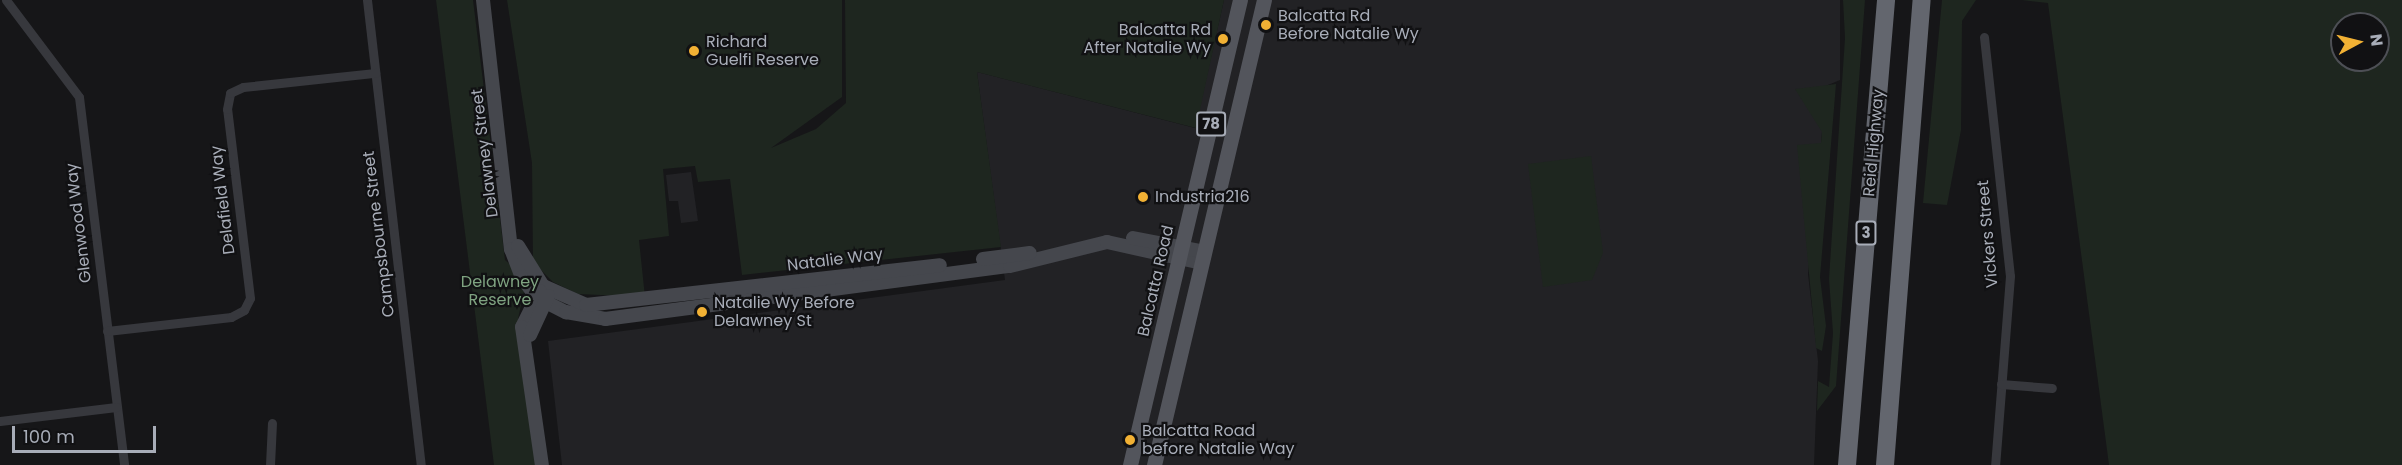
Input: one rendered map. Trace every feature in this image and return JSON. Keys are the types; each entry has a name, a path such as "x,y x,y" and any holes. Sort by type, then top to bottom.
{"highway":[{"name":"Reid Highway","path":"1847,465 1886,0"},
{"name":"3","path":"1885,465 1922,0"}],"main road":[{"name":"Balcatta Road","path":"1130,465 1240,0"},
{"name":"78","path":"1154,465 1264,0"}],"street":[{"name":"Glenwood Way","path":"6,0 79,97 124,465"},
{"name":"Campsbourne Street","path":"367,0 421,465"},
{"name":"Delawney Street","path":"483,0 510,222 510,249 522,277 543,294"},
{"name":"Vickers Street","path":"1984,37 2010,276 1995,465"},
{"name":"Delafield Way","path":"107,331 231,317 243,310 250,298 227,109 230,93 243,87 375,73"},
{"name":"Natalie Way","path":"543,294 584,318 605,320 1010,266 1107,242 1204,258"},
{"path":"542,465 522,327 543,294"},
{"path":"2001,384 2052,388"},
{"path":"0,421 116,407"},
{"path":"270,465 272,423"}],"shaded area":[{"path":"1224,0 1840,0 1840,80 1823,87 1822,132 1808,274 1818,361 1814,465 562,465 548,341 1005,280 977,72 1195,128"},
{"path":"691,172 698,221 681,223 678,201 669,201 666,175"}],"green space":[{"name":"Delawney Reserve","path":"436,0 473,0 505,260 517,270 525,287 518,319 536,465 494,465"},
{"path":"507,0 842,0 842,97 771,148 816,129 846,103 845,0 1224,0 1196,128 977,72 1001,247 742,275 730,179 698,182 695,166 663,169 669,236 639,240 645,297 578,294 553,282 533,262 532,163"},
{"path":"1843,0 1865,0 1836,386 1817,411 1818,381 1829,387 1833,333 1829,279 1845,38"},
{"path":"1942,0 1976,0 1962,21 1961,130 1947,205 1923,203"},
{"path":"2022,0 2402,0 2402,465 2109,465 2048,3"},
{"path":"1836,84 1820,277 1826,326 1822,351 1816,348 1797,145 1821,143 1822,132 1795,89"},
{"path":"1591,156 1603,253 1592,280 1543,287 1528,164"}],"place":[{"name":"Balcatta Rd Before Natalie Wy","path":"1266,25"},
{"name":"Balcatta Rd After Natalie Wy","path":"1223,39"},
{"name":"Richard Guelfi Reserve","path":"694,51"},
{"name":"Industria216","path":"1143,197"},
{"name":"Natalie Wy Before Delawney St","path":"702,312"},
{"name":"Balcatta Road before Natalie Way","path":"1130,440"}]}
